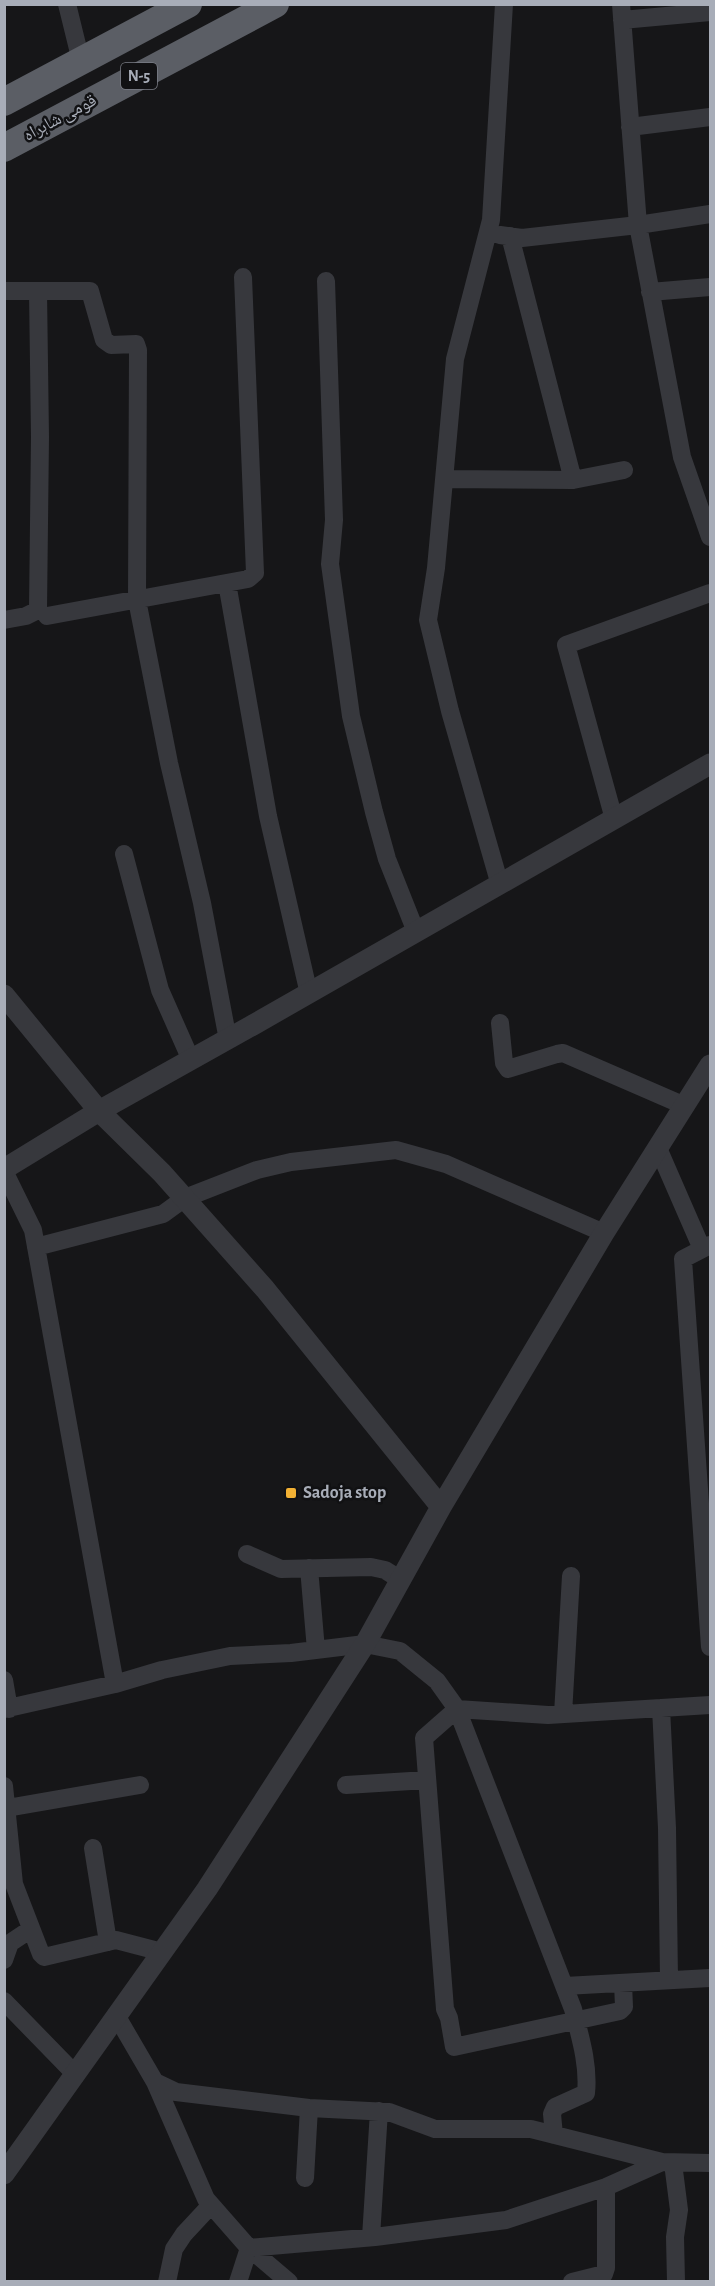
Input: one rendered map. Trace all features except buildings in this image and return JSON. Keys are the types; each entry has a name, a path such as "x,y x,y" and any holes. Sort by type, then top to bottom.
{"highway":[{"name":"N-5","path":"4,102 188,4"},
{"name":"قومی شاہراہ","path":"4,148 274,4"}],"street":[{"path":"67,4 81,61"},
{"path":"500,885 450,711 428,620 436,568 455,359 491,220 504,4"},
{"path":"709,4 711,11 621,12 638,225 682,457 707,518 711,537"},
{"path":"630,127 711,117"},
{"path":"486,234 522,238 711,214"},
{"path":"510,236 573,480"},
{"path":"47,616 227,583 252,577 255,573 243,277"},
{"path":"326,281 334,520 330,564 354,727 387,859 416,933"},
{"path":"650,292 711,286"},
{"path":"4,291 90,291 104,340 111,345 136,344 138,350 137,600 169,763 202,903 228,1040"},
{"path":"4,620 26,616 39,610 38,291"},
{"path":"444,479 573,480 624,470"},
{"path":"227,583 268,816 309,994"},
{"path":"614,819 566,645 711,593"},
{"path":"115,1684 33,1230 4,1170 99,1111 228,1040 711,764"},
{"path":"124,854 160,990 191,1060"},
{"path":"4,995 99,1111 162,1173 265,1289 441,1507"},
{"path":"500,1023 504,1063 508,1069 563,1053 685,1106"},
{"path":"4,2174 207,1889 365,1644 441,1507 604,1233 711,1065"},
{"path":"658,1148 706,1247 683,1259 711,1647"},
{"path":"36,1247 163,1214 185,1198 248,1174 291,1162 396,1150 446,1164 604,1233"},
{"path":"247,1554 281,1569 370,1567 385,1570 401,1580"},
{"path":"309,1569 316,1650"},
{"path":"563,1714 571,1576"},
{"path":"4,1680 7,1709 115,1684 162,1670 230,1656 365,1644 400,1651 437,1681 457,1709 576,2019 588,2077 586,2093 555,2107 552,2114 554,2135"},
{"path":"623,1983 624,2007 620,2011 454,2047 449,2018 445,2009 423,1738 457,1709 563,1714 711,1705"},
{"path":"661,1708 667,1828 669,1980"},
{"path":"346,1785 427,1780"},
{"path":"7,1808 140,1785"},
{"path":"4,1786 14,1884 44,1957 116,1940 162,1952"},
{"path":"93,1848 108,1942"},
{"path":"4,1960 10,1943 32,1929"},
{"path":"565,1986 711,1978"},
{"path":"4,2001 76,2075"},
{"path":"116,2016 154,2082 206,2199 249,2248 289,2282"},
{"path":"154,2082 176,2092 309,2108 389,2112 435,2129 531,2129 668,2162 711,2163"},
{"path":"305,2178 309,2108"},
{"path":"371,2237 379,2111"},
{"path":"249,2248 371,2237 506,2220 606,2187 668,2162"},
{"path":"668,2162 679,2210 675,2237 676,2282"},
{"path":"572,2282 604,2274 606,2268 606,2187"},
{"path":"167,2282 174,2249 184,2234 212,2205"},
{"path":"238,2282 249,2248"}],"place":[{"name":"Sadoja stop","path":"291,1493"}]}
